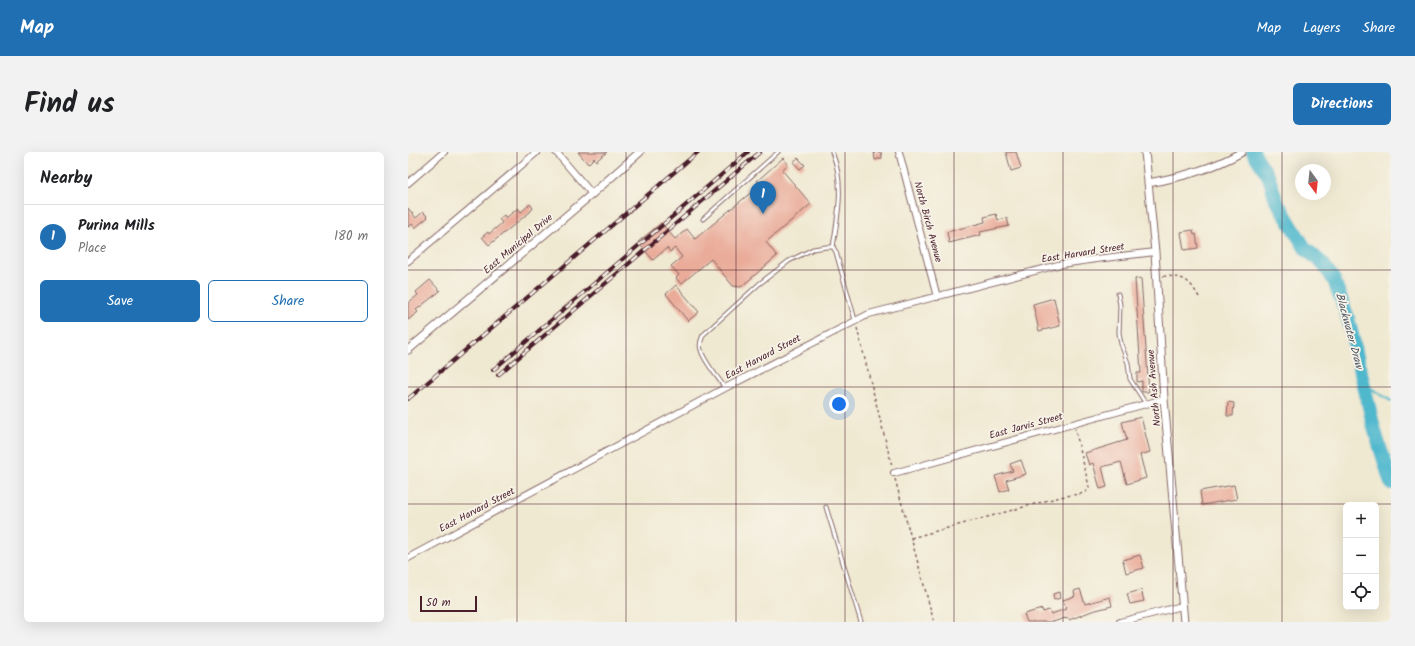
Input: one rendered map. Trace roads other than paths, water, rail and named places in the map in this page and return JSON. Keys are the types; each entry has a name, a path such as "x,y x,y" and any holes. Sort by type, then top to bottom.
{"street":[{"path":"408,183 444,152"},
{"path":"408,261 537,152"},
{"path":"556,152 592,194"},
{"name":"East Municipal Drive","path":"408,350 640,152"},
{"name":"North Birch Avenue","path":"899,152 937,297"},
{"name":"North Ash Avenue","path":"1145,152 1155,252 1164,399 1184,622"},
{"path":"1148,183 1178,178 1203,170 1228,160 1242,152"},
{"name":"East Harvard Street","path":"408,558 725,388 869,314 1062,264 1155,252"},
{"name":"East Jarvis Street","path":"894,473 1164,399"},
{"path":"1120,622 1182,606"}],"lane":[{"path":"703,219 778,152"},
{"path":"832,152 838,168 840,185 840,202 833,247 836,252 855,320"},
{"path":"725,388 703,356 700,349 700,341 703,335 759,284 789,261 813,249 833,247"},
{"path":"1118,294 1120,305 1121,344 1128,363 1130,379 1146,404"},
{"path":"826,507 861,622"}],"waterway":[{"name":"Blackwater Draw","path":"1253,152 1269,177 1276,200 1305,248 1323,264 1334,280 1348,318 1374,428 1391,483"},
{"path":"1362,379 1369,387 1391,401"}],"railway":[{"path":"408,399 698,152"},
{"path":"493,370 748,152"},
{"path":"498,375 760,152"}],"place":[{"name":"Purina Mills","path":"763,214"}]}
